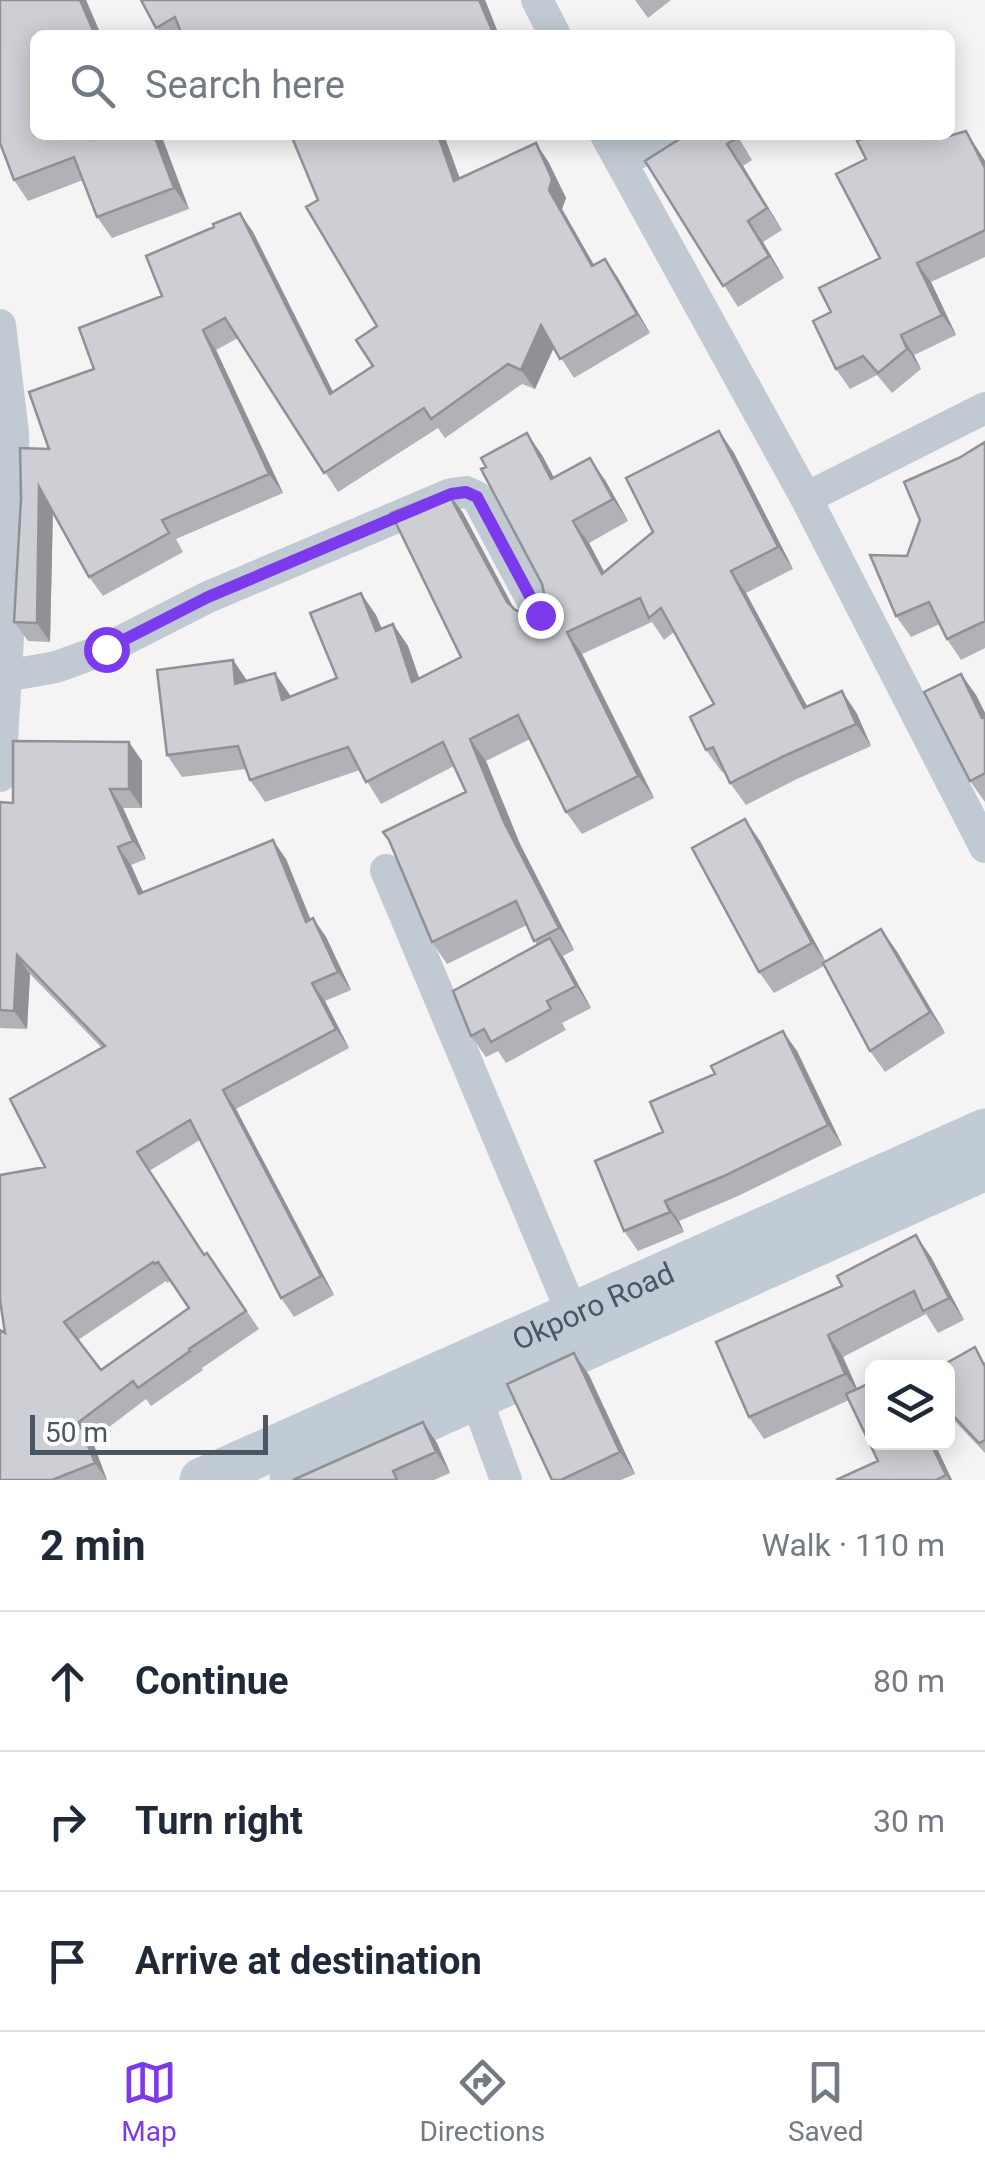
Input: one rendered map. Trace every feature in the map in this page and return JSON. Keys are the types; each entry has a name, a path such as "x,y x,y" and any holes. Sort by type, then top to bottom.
{"main road":[{"name":"Okporo Road","path":"202,1480 985,1131"},
{"name":"Okporo Road","path":"292,1480 985,1168"}],"street":[{"path":"537,0 552,30"},
{"path":"653,140 613,148 806,498 984,843"},
{"path":"0,325 12,432 14,500 0,776"},
{"path":"806,498 985,408"},
{"path":"6,676 56,666 106,649 224,589 451,494 466,492 477,497 540,615"},
{"path":"386,870 573,1315"},
{"path":"476,1398 506,1480"}],"building":[{"path":"0,0 80,0 93,30 30,30 30,140 156,140 174,188 97,217 74,157 14,180 0,143"},
{"path":"141,0 479,0 492,30 180,30 175,17 156,28"},
{"path":"966,131 985,168 985,230 917,263 942,315 901,335 907,349 878,373 863,356 836,369 813,321 831,312 819,288 880,258 836,174 866,159 859,140 955,140 955,134"},
{"path":"293,140 440,140 454,181 536,143 552,179 549,190 592,266 605,259 637,314 560,359 541,325 521,370 508,364 431,419 424,408 324,473 225,318 203,330 269,474 162,520 169,533 89,577 39,487 37,623 14,622 20,448 49,449 29,392 94,369 79,328 162,296 146,256 240,213 330,394 373,366 356,340 377,326 306,207 318,200"},
{"path":"678,140 734,140 727,144 767,208 748,221 769,256 723,286 645,161"},
{"path":"719,431 778,547 731,571 804,708 842,691 856,724 730,783 713,747 706,750 690,717 714,704 661,608 649,618 640,598 567,632 638,776 566,812 518,715 470,739 504,822 559,928 534,941 516,901 432,942 383,832 466,792 443,742 366,782 348,747 250,780 238,746 167,755 157,670 233,660 235,684 275,673 282,700 337,678 310,613 361,593 376,631 393,624 412,682 461,657 391,513 447,491 507,602 525,613 542,603 542,584 481,469 486,467 481,458 527,433 551,479 590,458 613,499 573,521 602,574 653,532 626,478"},
{"path":"985,442 985,621 947,639 929,602 896,616 870,555 907,556 920,520 904,482"},
{"path":"961,674 982,718 985,717 985,773 970,781 924,692"},
{"path":"13,741 129,742 129,789 110,789 133,841 118,847 139,894 273,840 306,922 313,918 338,972 312,983 336,1029 223,1090 321,1276 281,1298 190,1120 137,1152 246,1311 138,1388 133,1381 79,1422 95,1463 52,1480 0,1480 0,1330 5,1333 0,1300 0,1175 45,1167 10,1099 105,1046 17,955 14,1011 0,1010 0,802 13,803","holes":["158,1262 189,1308 101,1370 64,1322"]},
{"path":"745,819 812,943 759,972 692,848"},
{"path":"881,929 930,1012 870,1051 823,963"},
{"path":"550,938 576,986 547,1001 551,1009 491,1042 484,1029 471,1036 453,991"},
{"path":"783,1031 828,1125 665,1201 670,1212 624,1231 595,1161 663,1132 650,1102 715,1074 711,1066"},
{"path":"916,1235 949,1298 923,1311 914,1291 828,1335 845,1374 749,1417 716,1342 842,1286 837,1276"},
{"path":"975,1347 985,1367 985,1440 979,1443 955,1417 952,1360"},
{"path":"574,1353 620,1452 561,1480 552,1480 507,1384"},
{"path":"865,1385 865,1434 846,1394"},
{"path":"423,1422 436,1452 393,1471 397,1480 293,1480"},
{"path":"873,1450 934,1450 946,1475 936,1480 836,1480 878,1461"}],"route":[{"path":"106,649 208,597 451,494 466,492 477,497 540,615"}]}
